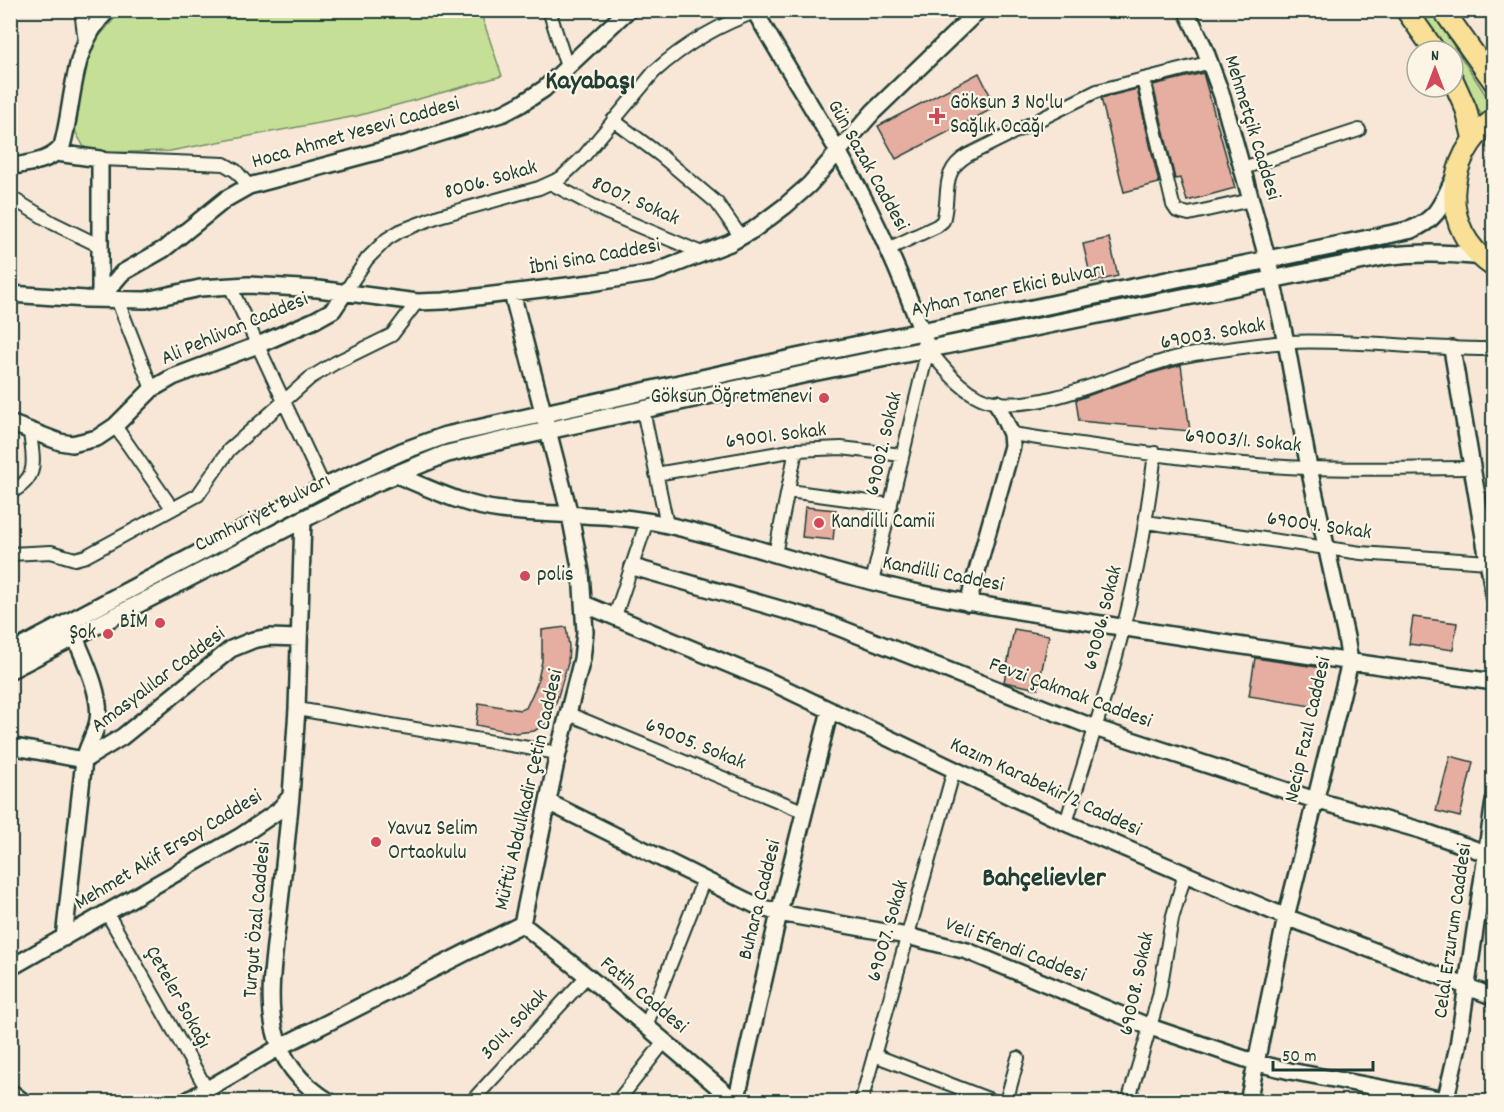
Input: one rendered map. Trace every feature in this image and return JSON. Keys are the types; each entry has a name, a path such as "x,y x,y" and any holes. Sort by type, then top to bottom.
{"highway":[{"path":"1406,10 1427,39"},
{"path":"1443,10 1494,82"},
{"path":"1462,99 1473,138"},
{"path":"1486,262 1463,233 1457,219 1454,191 1455,177 1465,150 1473,138 1494,119"}],"main road":[{"name":"Ayhan Taner Ekici Bulvarı","path":"544,413 1410,230 1423,226 1438,210 1455,177"},
{"name":"Ayhan Taner Ekici Bulvarı","path":"549,431 928,349 1272,279 1414,253 1486,262"},
{"name":"Cumhuriyet Bulvarı","path":"10,653 324,487 403,451 444,436 544,413"},
{"name":"Cumhuriyet Bulvarı","path":"10,670 394,474 465,449 549,431"},
{"path":"10,1092 22,1101"}],"street":[{"path":"81,10 85,42"},
{"path":"10,167 48,158 57,153 62,146 71,94 85,42 99,19 108,10"},
{"path":"549,10 567,67"},
{"name":"Hoca Ahmet Yesevi Caddesi","path":"100,299 122,273 164,249 226,199 249,186 406,144 504,113 533,98 628,10"},
{"name":"İbni Sina Caddesi","path":"10,294 146,300 200,288 274,286 345,292 417,302 512,293 653,273 741,237 801,192 839,153 873,112 979,10"},
{"name":"Mehmetçik Caddesi","path":"1186,10 1211,62 1268,261"},
{"name":"Gün Sazak Caddesi","path":"757,11 839,153 888,249 928,349"},
{"name":"8006. Sokak","path":"345,292 367,259 387,239 400,231 439,216 552,184 573,167 654,72 674,55 697,39 757,11"},
{"path":"888,249 943,221 947,182 950,172 960,159 1086,95 1211,62"},
{"path":"1143,79 1173,205 1177,211 1189,214 1251,200"},
{"path":"613,120 660,155 717,203 741,237"},
{"path":"1243,168 1359,130"},
{"path":"57,153 100,159 224,164 236,171 249,186"},
{"path":"100,159 100,299"},
{"name":"8007. Sokak","path":"552,184 605,212 704,254"},
{"path":"10,197 53,223 100,246"},
{"name":"Necip Fazıl Caddesi","path":"1248,1101 1286,917 1350,662 1268,261"},
{"path":"230,286 324,487"},
{"name":"Ali Pehlivan Caddesi","path":"10,423 44,438 72,444 97,438 115,426 152,389 173,377 258,345 325,315 333,310 345,292"},
{"name":"Müftü Abdulkadir Çetin Caddesi","path":"185,1101 210,1095 280,1047 522,924 558,753 582,659 585,632 584,604 570,515 512,293"},
{"path":"117,299 152,389"},
{"path":"10,554 51,552 75,559 86,556 198,495 229,450 310,378 325,368 392,335 417,302"},
{"name":"69003. Sokak","path":"928,349 956,381 975,394 997,403 1040,400 1061,395 1187,356 1286,342 1341,342 1452,349 1494,349"},
{"name":"69002. Sokak","path":"872,582 928,349"},
{"path":"1452,349 1494,596"},
{"path":"968,603 1012,446 1011,434 997,403"},
{"path":"643,410 666,525"},
{"path":"115,426 172,508"},
{"path":"10,493 22,487 33,472 30,432"},
{"name":"69003/1. Sokak","path":"1011,434 1155,453 1309,468 1472,468"},
{"name":"69001. Sokak","path":"656,474 796,450 841,448 902,455"},
{"path":"775,554 796,450"},
{"name":"69006. Sokak","path":"1066,823 1124,628 1146,522 1155,453"},
{"name":"Kandilli Caddesi","path":"394,474 475,505 538,514 616,516 647,521 872,582 968,603 1494,682"},
{"path":"789,491 891,505"},
{"name":"Mehmet Akif Ersoy Caddesi","path":"10,968 241,836 278,811 291,796 297,709 303,519"},
{"path":"615,616 647,521"},
{"name":"69004. Sokak","path":"1146,522 1361,553 1488,562"},
{"name":"Fevzi Çakmak Caddesi","path":"633,567 822,621 1095,728 1490,854"},
{"name":"Kazım Karabekir/2 Caddesi","path":"584,604 769,681 1066,823 1286,917 1494,997"},
{"path":"64,938 84,760 99,719 89,670 75,637"},
{"name":"Amasyalılar Caddesi","path":"10,746 84,760 110,746 129,732 231,649 253,640 299,638"},
{"path":"297,709 558,753"},
{"name":"Buhara Caddesi","path":"736,1101 778,913 830,710"},
{"name":"69005. Sokak","path":"569,714 805,812"},
{"name":"69007. Sokak","path":"861,1101 954,770"},
{"name":"Turgut Özal Caddesi","path":"291,796 270,998 271,1015 280,1047 297,1075 314,1091 330,1101"},
{"name":"Celal Erzurum Caddesi","path":"1445,1101 1458,1046 1490,854 1494,801"},
{"name":"Veli Efendi Caddesi","path":"548,802 757,906 778,913 907,936 967,951 1150,1027 1257,1063 1445,1101"},
{"name":"69008. Sokak","path":"1128,1101 1159,996 1172,919 1185,874"},
{"path":"646,1026 704,879"},
{"name":"Çeteler Sokağı","path":"107,913 210,1095"},
{"name":"Fatih Caddesi","path":"522,924 736,1101"},
{"name":"3014. Sokak","path":"471,1101 587,976"},
{"path":"617,1101 664,1042"},
{"path":"874,1055 996,1101"},
{"path":"1006,1101 1018,1058"}],"green space":[{"path":"126,11 480,11 502,76 357,116 170,151 97,153 84,147 76,133 73,116 90,47 113,20"},
{"path":"1420,11 1431,11 1449,39 1438,39"},
{"path":"1465,63 1493,106 1493,110 1482,116 1465,84"}],"building":[{"name":"Göksun 3 No'lu Sağlık Ocağı","path":"979,73 996,107 896,159 878,126"},
{"path":"1203,73 1235,188 1187,201 1180,178 1175,179 1153,85"},
{"path":"1137,89 1159,183 1124,192 1101,98"},
{"path":"1109,238 1118,276 1092,282 1083,244"},
{"path":"1181,365 1190,431 1079,421 1076,400 1145,375"},
{"name":"Kandilli Camii","path":"805,507 836,510 833,540 802,537"},
{"path":"1413,617 1457,623 1453,650 1409,644"},
{"path":"566,627 569,646 568,663 555,706 544,725 534,731 516,733 476,725 479,703 520,710 526,708 537,684 542,661 542,630"},
{"path":"1014,629 1049,635 1038,689 1004,682"},
{"path":"1255,658 1323,668 1317,707 1249,696"},
{"path":"1450,756 1473,762 1460,817 1436,811"}],"place":[{"name":"Göksun 3 No'lu Sağlık Ocağı","path":"937,116"},
{"name":"Göksun Öğretmenevi","path":"824,398"},
{"name":"Kandilli Camii","path":"819,523"},
{"name":"polis","path":"525,576"},
{"name":"BİM","path":"160,623"},
{"name":"Şok","path":"108,634"},
{"name":"Yavuz Selim Ortaokulu","path":"376,842"}],"district":[{"name":"Kayabaşı","path":"590,82"},
{"name":"Bahçelievler","path":"1044,879"}]}
